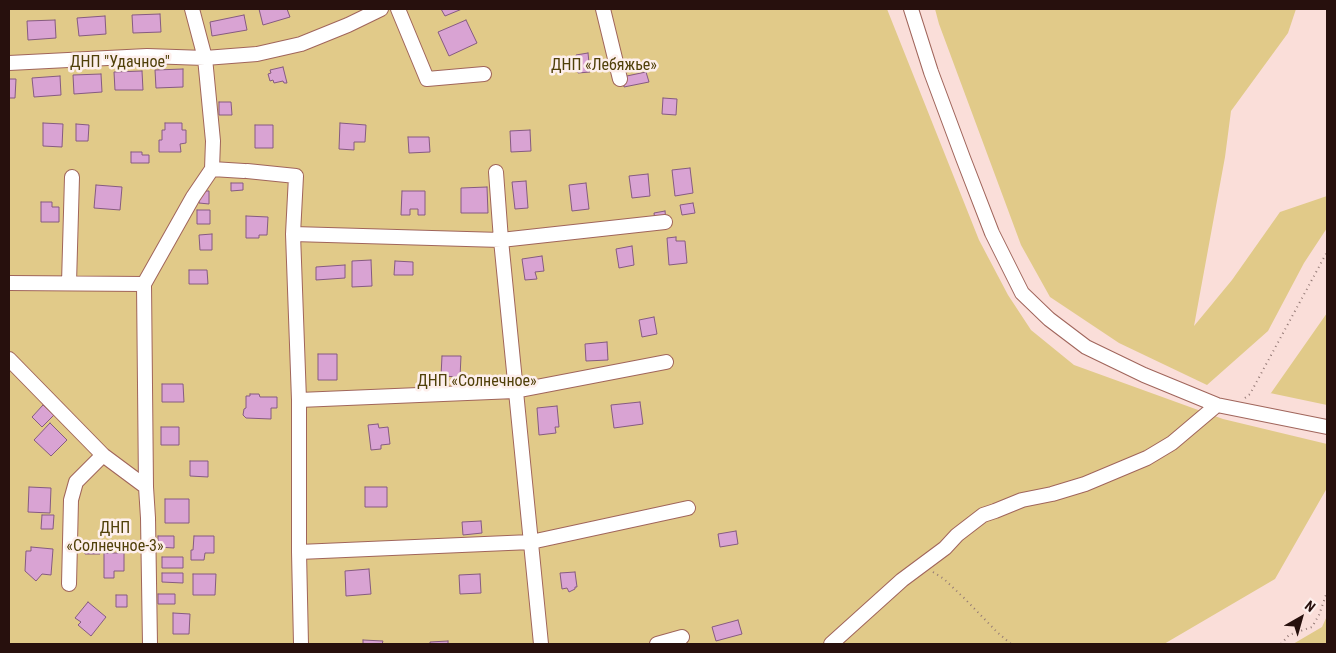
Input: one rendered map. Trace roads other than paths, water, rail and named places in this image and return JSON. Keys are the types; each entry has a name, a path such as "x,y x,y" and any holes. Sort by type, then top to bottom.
{"street":[{"path":"150,644 144,284 192,196 212,168 213,141 205,58 192,9"},
{"path":"9,63 147,56 205,58 257,54 301,44 381,9"},
{"path":"398,9 427,79 484,74"},
{"path":"603,9 620,80"},
{"path":"911,9 931,72 979,200 992,233 1022,294 1048,319 1086,347 1144,374 1224,407 1327,427"},
{"path":"212,168 296,176 293,234 298,400 301,644"},
{"path":"496,172 515,392 541,644"},
{"path":"69,283 72,177"},
{"path":"293,234 501,240 665,222"},
{"path":"9,283 144,284"},
{"path":"9,359 103,455 146,488"},
{"path":"298,400 515,392 666,362"},
{"path":"831,644 902,580 945,548 957,535 983,515 1022,500 1052,494 1085,484 1147,458 1224,407"},
{"path":"69,584 71,500 76,482 103,455"},
{"path":"299,552 531,542 688,508"},
{"path":"657,644 682,637"}],"park label":[{"name":"ДНП \"Удачное\"","path":"120,63"},
{"name":"ДНП «Лебяжье»","path":"604,66"},
{"name":"ДНП «Солнечное»","path":"477,382"},
{"name":"ДНП «Солнечное-3»","path":"115,538"}]}
